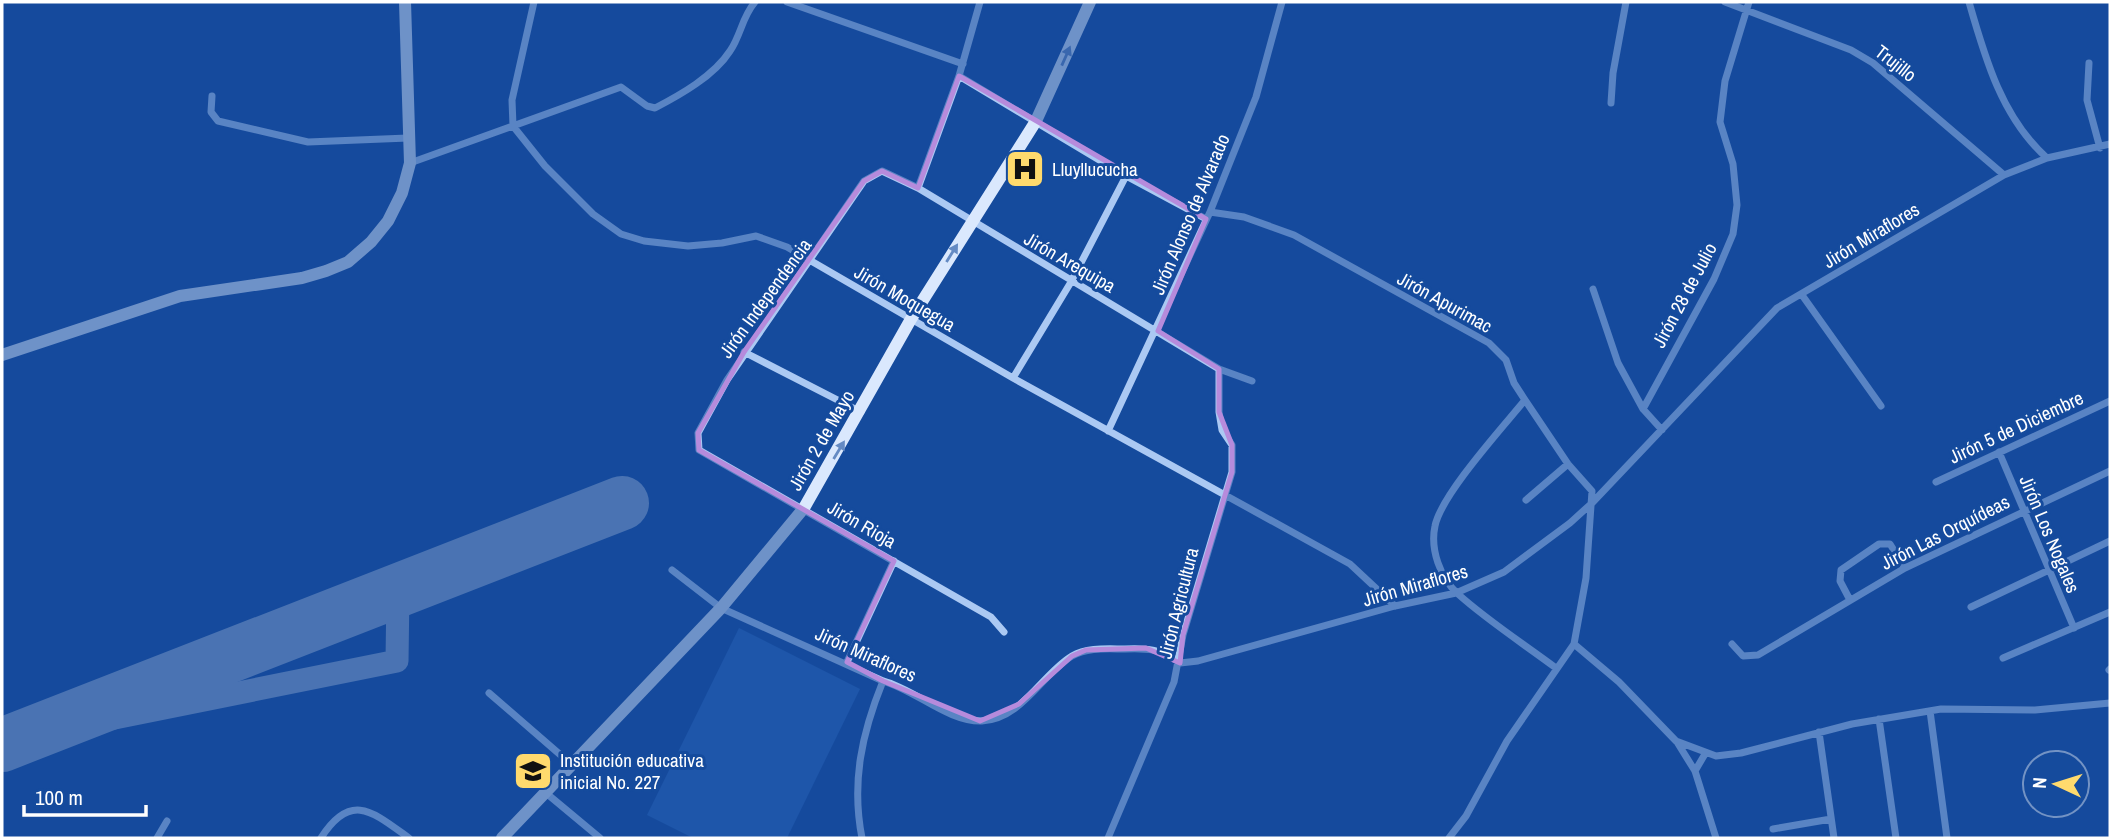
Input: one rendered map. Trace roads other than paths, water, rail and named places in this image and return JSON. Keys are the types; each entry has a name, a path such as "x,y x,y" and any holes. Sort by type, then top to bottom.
{"main road":[{"path":"2,355 180,296 302,278 348,262 371,243 388,221 402,193 410,163 405,2"},
{"name":"Jirón 2 de Mayo","path":"506,837 721,608 804,508 861,412 911,319 1036,121 1089,2"}],"street":[{"path":"513,126 512,100 534,2"},
{"path":"410,163 621,87 647,106 655,108 702,79 730,52 743,19 755,2"},
{"path":"787,2 963,64"},
{"path":"918,188 960,76 980,2"},
{"name":"Jirón Alonso de Alvarado","path":"1108,431 1158,331 1256,97 1282,2"},
{"path":"1611,103 1613,73 1626,2"},
{"name":"Trujillo","path":"1725,2 1748,5 1851,50 1873,63 2004,175"},
{"path":"1969,2 1988,66 1999,89 2016,122 2047,158"},
{"name":"Jirón 28 de Julio","path":"1643,408 1714,279 1733,233 1737,205 1734,164 1720,122 1725,81 1748,5"},
{"path":"2088,63 2087,100 2100,148"},
{"name":"Jirón Apurimac","path":"960,76 1126,176 1208,215 1244,217 1294,235 1489,343 1506,360 1514,383 1568,464 1592,491 1592,503"},
{"path":"212,96 211,112 218,121 308,142 408,138"},
{"name":"Jirón Moquegua","path":"513,126 545,166 593,214 621,234 644,241 688,246 756,236 787,247 1013,378 1350,564 1395,606"},
{"name":"Jirón Miraflores","path":"672,570 721,608 847,662 883,681 901,686 963,717 980,721 993,719 1019,704 1072,656 1086,650 1146,648 1171,655 1180,663 1250,649 1395,606 1456,593 1504,572 1592,503 1777,308 2004,175 2047,158 2110,144"},
{"name":"Jirón Arequipa","path":"873,173 882,171 918,188 971,223 1219,369 1252,382"},
{"name":"Jirón Independencia","path":"699,450 698,433 744,352 810,262 864,181 873,173"},
{"path":"1013,378 1071,282 1126,176"},
{"path":"1593,289 1618,363 1643,408 1662,430"},
{"path":"1802,295 1881,406"},
{"path":"744,352 861,412"},
{"name":"Jirón Agricultura","path":"1108,838 1167,702 1180,663 1183,635 1232,472 1232,445 1222,430 1219,412 1219,369"},
{"path":"1525,400 1471,466 1435,524 1437,559 1442,574 1456,593 1556,668"},
{"name":"Jirón 5 de Diciembre","path":"1936,482 2110,401"},
{"name":"Jirón Rioja","path":"699,450 991,617 1004,632"},
{"name":"Jirón Los Nogales","path":"1998,452 2074,628"},
{"path":"1526,499 1568,464"},
{"name":"Jirón Las Orquídeas","path":"1732,644 1743,656 1755,656 1905,568 2110,471"},
{"path":"1449,838 1466,816 1507,741 1574,644 1586,578 1592,503"},
{"path":"1970,607 2110,541"},
{"path":"1850,600 1840,581 1841,570 1879,544 1890,544 1905,568"},
{"path":"847,662 894,561"},
{"path":"2003,659 2110,612"},
{"path":"1574,644 1619,682 1676,741 1695,771 1715,838"},
{"path":"862,838 856,803 861,745 883,681"},
{"path":"489,693 573,765"},
{"path":"1676,741 1704,754 1741,753 1819,732 1930,711 2071,709 2110,703"},
{"path":"1930,711 1947,838"},
{"path":"1879,719 1896,838"},
{"path":"1819,732 1834,838"},
{"path":"1695,771 1704,754"},
{"path":"546,793 600,838"},
{"path":"321,838 335,817 350,811 377,815 409,838"},
{"path":"1773,830 1831,819"},
{"path":"157,838 167,821"}],"place":[{"name":"Lluyllucucha","path":"1025,169"},
{"name":"Institución educativa inicial No. 227","path":"533,771"}]}
